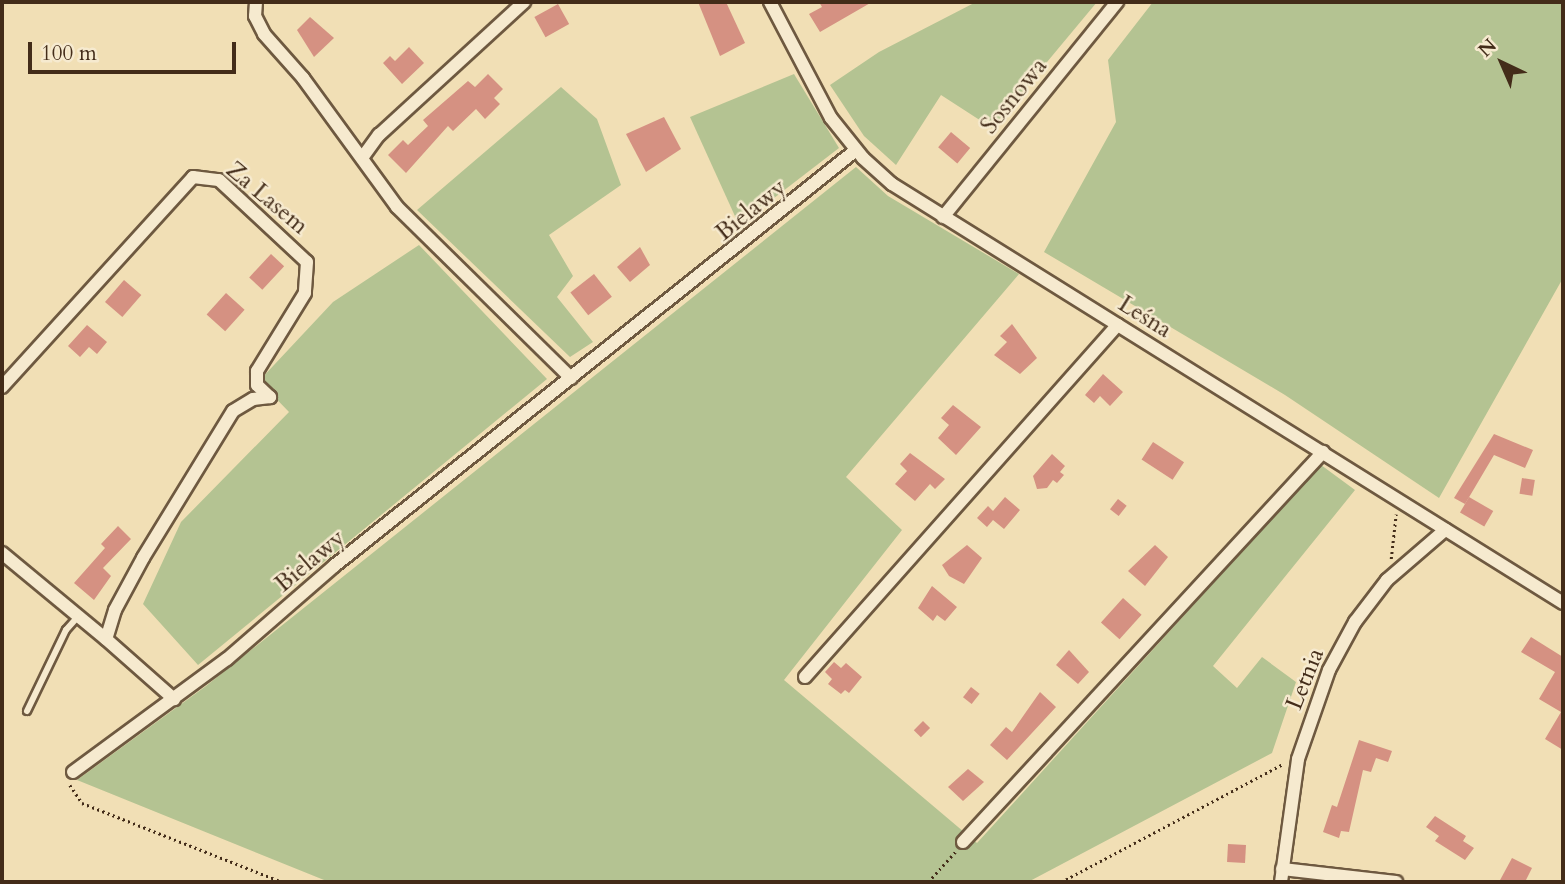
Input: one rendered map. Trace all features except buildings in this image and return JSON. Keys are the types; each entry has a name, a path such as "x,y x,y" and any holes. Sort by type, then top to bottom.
{"street":[{"path":"256,2 255,16 264,34 362,158 397,207 571,378"},
{"path":"362,158 379,135 524,2"},
{"name":"Leśna","path":"770,2 824,106 856,150 892,184 1563,603"},
{"name":"Sosnowa","path":"943,217 1117,2"},
{"name":"Bielawy","path":"73,772 174,699 856,150"},
{"name":"Za Lasem","path":"2,387 193,177 219,180 307,262 305,293 257,371 257,385 270,397 253,399 233,411 143,558 115,610 106,639"},
{"path":"805,677 1118,324"},
{"path":"963,842 1323,452"},
{"name":"Letnia","path":"1281,876 1298,759 1329,670 1355,622 1387,580 1445,530"},
{"path":"2,553 76,619 106,639 174,699"},
{"path":"1281,876 1396,882"}],"lane":[{"path":"27,711 66,630 76,619"}],"path":[{"path":"1387,580 1395,498"},
{"path":"1061,882 1298,759"},
{"path":"73,772 69,782 82,803 283,882"},
{"path":"928,882 963,842"}],"green space":[{"path":"976,2 1097,2 992,128 941,95 896,165 864,136 830,85 879,52"},
{"path":"1153,2 1563,2 1563,278 1439,498 1285,395 1044,252 1116,122 1108,60"},
{"path":"794,74 839,148 739,225 690,117"},
{"path":"561,87 597,119 621,185 549,235 573,276 557,297 593,342 570,357 417,210"},
{"path":"856,167 888,196 1019,274 846,477 902,530 784,680 977,843 1321,465 1355,490 1213,666 1237,688 1262,657 1296,682 1272,753 1028,882 329,882 77,780 206,686"},
{"path":"419,245 547,379 198,665 143,604 181,522 289,412 259,381 333,302"}]}
